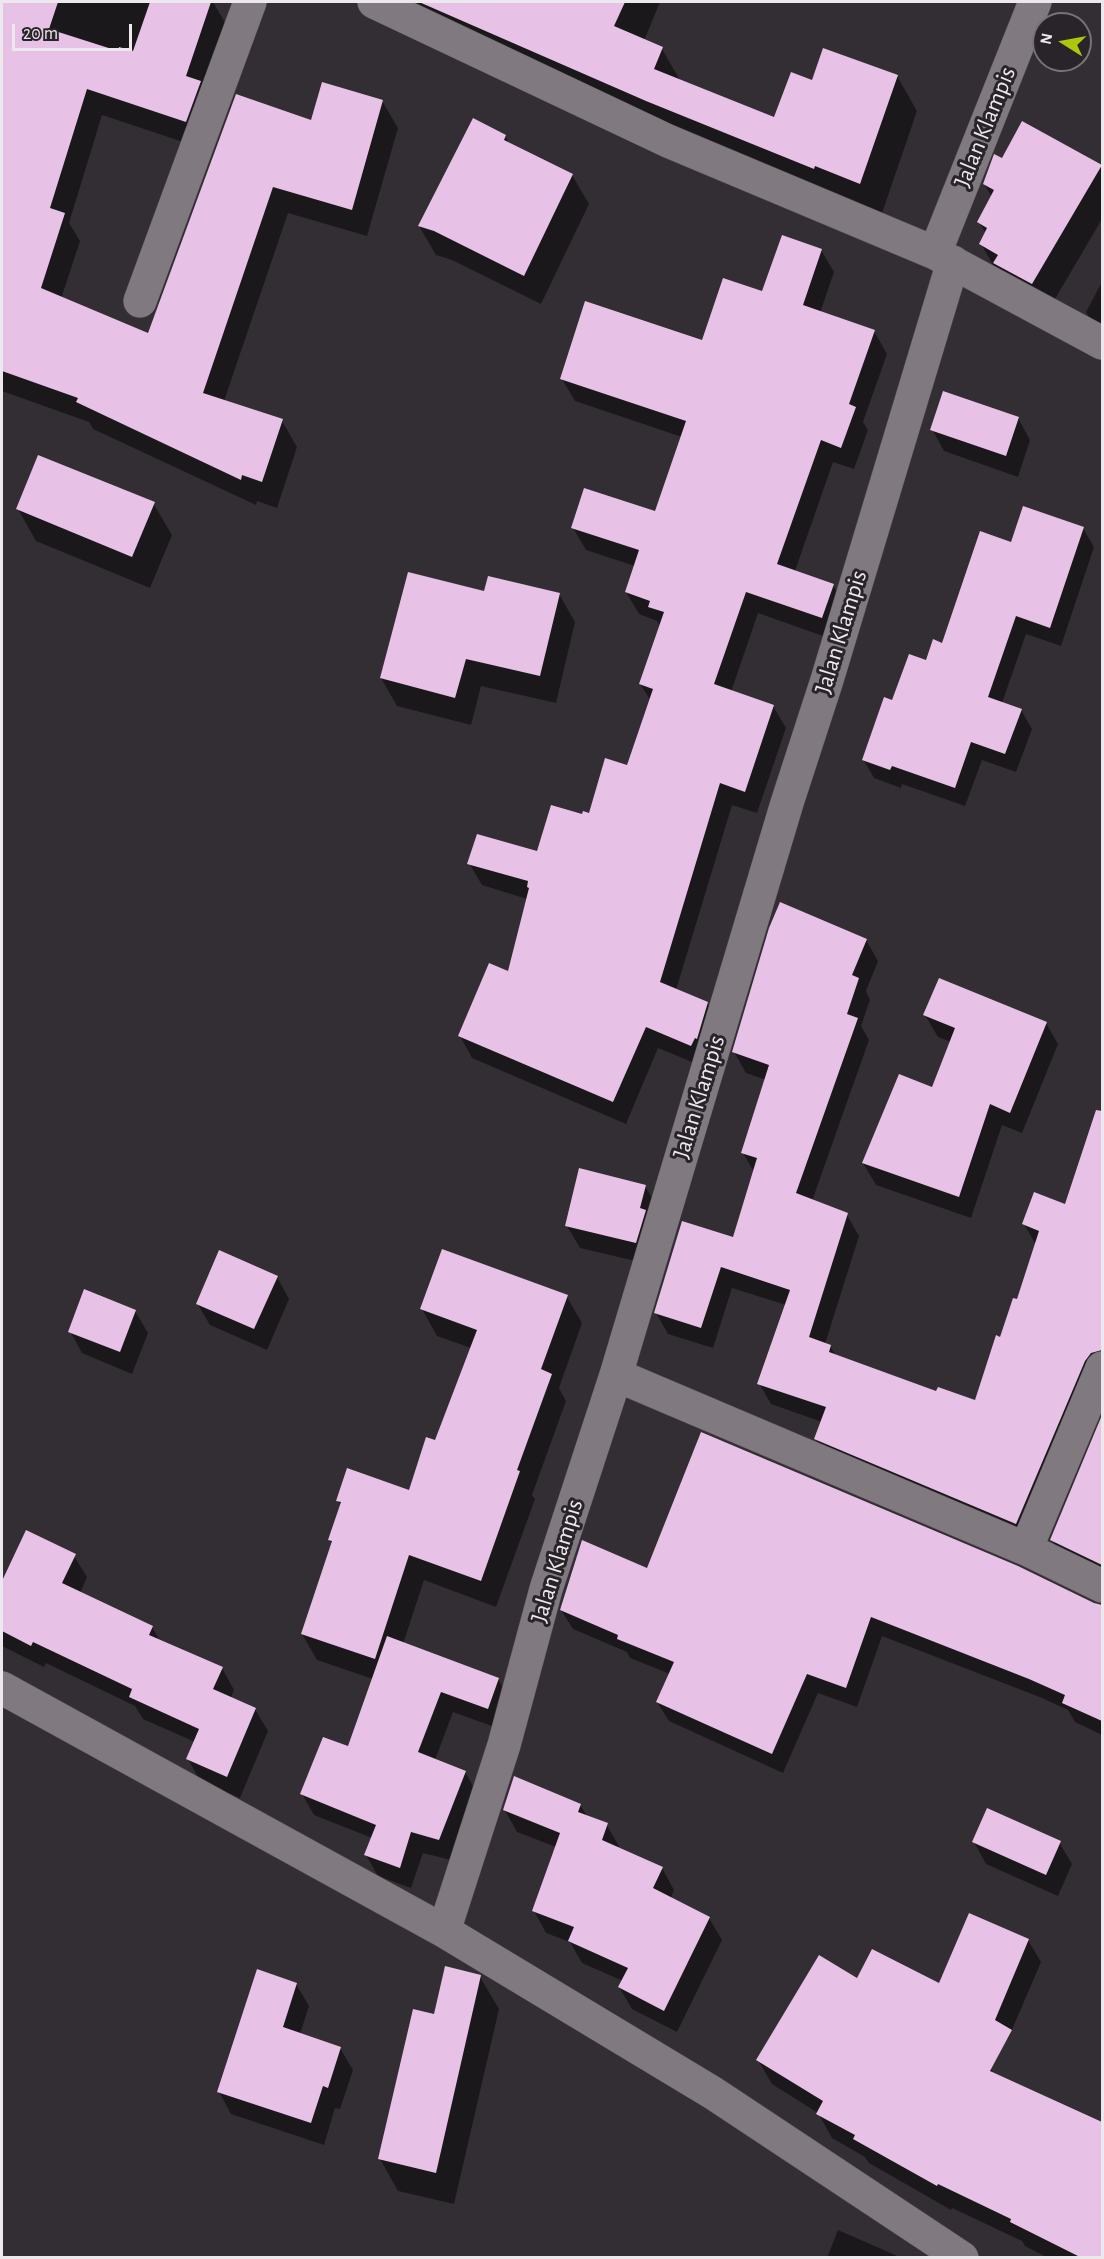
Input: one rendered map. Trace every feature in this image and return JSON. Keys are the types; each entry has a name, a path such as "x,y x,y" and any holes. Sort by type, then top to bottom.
{"street":[{"path":"140,301 250,2"},
{"path":"374,2 668,141 944,257 1102,343"},
{"name":"Jalan Klampis","path":"444,1931 504,1744 546,1589 616,1375 944,257 1035,2"},
{"path":"616,1375 1026,1549 1102,1586"},
{"path":"1026,1549 1101,1375"},
{"path":"2,1688 444,1931 713,2093 962,2258"}],"building":[{"path":"2,2 58,2 49,29 118,51 119,47 133,51 150,2 211,2 186,76 201,81 186,122 87,89 50,208 65,213 41,288 148,333 236,94 311,120 322,82 383,100 352,210 273,187 203,393 283,419 262,482 242,475 241,480 76,402 78,398 2,371"},
{"path":"419,2 625,2 614,26 663,47 654,69 774,117 791,72 812,80 823,48 898,75 860,184 815,166 814,169 646,101"},
{"path":"473,118 506,135 504,140 573,174 524,276 434,231 418,226"},
{"path":"1022,121 1102,165 1032,284 993,263 998,255 979,244 987,228 977,222 994,190 983,184 994,154 1002,158"},
{"path":"782,235 822,249 803,305 875,330 849,404 856,407 841,448 821,440 777,564 834,584 822,618 746,592 714,684 774,705 745,792 720,783 660,982 708,1002 697,1039 695,1038 691,1046 646,1027 613,1102 458,1036 489,963 508,971 529,888 527,887 528,881 467,864 477,834 537,851 551,805 582,814 583,811 589,813 605,758 627,765 653,689 639,684 664,612 648,607 650,601 625,592 639,550 571,528 584,488 655,511 686,421 560,379 585,301 702,340 723,278 762,291"},
{"path":"943,391 1019,417 1006,456 930,430"},
{"path":"38,455 155,502 132,557 16,509"},
{"path":"1023,506 1084,527 1050,628 1016,616 988,697 1022,709 1005,754 971,742 955,788 892,766 890,770 862,760 884,697 892,700 909,654 926,660 933,639 942,643 980,531 1011,542"},
{"path":"408,572 484,591 488,576 560,593 540,676 466,659 455,698 380,678"},
{"path":"780,902 867,939 852,975 859,978 847,1014 858,1018 796,1193 848,1213 809,1337 831,1345 829,1352 936,1391 938,1387 975,1400 996,1335 1000,1337 1013,1298 1017,1299 1039,1231 1022,1224 1034,1192 1065,1204 1096,1110 1102,1111 1102,1350 1091,1353 1085,1361 1016,1524 814,1439 826,1407 757,1384 790,1290 721,1267 701,1328 654,1313 682,1221 733,1237 757,1158 741,1153 769,1065 732,1052 769,928"},
{"path":"939,978 1047,1022 1010,1113 990,1104 959,1197 862,1163 899,1074 932,1087 955,1028 923,1015"},
{"path":"579,1168 646,1185 640,1208 646,1210 636,1243 565,1226"},
{"path":"442,1249 568,1295 541,1369 552,1374 517,1470 520,1471 481,1581 409,1555 375,1659 301,1634 332,1541 328,1540 341,1502 336,1501 347,1468 409,1490 426,1437 435,1440 477,1330 420,1309"},
{"path":"219,1250 278,1276 254,1329 196,1304"},
{"path":"84,1289 136,1310 120,1352 68,1332"},
{"path":"1102,1415 1102,1565 1050,1540"},
{"path":"701,1432 1018,1566 1102,1605 1102,1721 1062,1703 1065,1695 871,1617 846,1688 807,1674 772,1754 656,1702 674,1662 617,1639 618,1635 560,1610 582,1540 647,1568"},
{"path":"26,1530 76,1554 62,1583 153,1626 149,1635 223,1667 213,1689 256,1708 227,1777 186,1759 199,1729 129,1697 132,1689 33,1642 31,1646 2,1631 2,1581"},
{"path":"387,1636 499,1678 488,1709 441,1692 418,1752 466,1771 439,1840 411,1832 400,1868 364,1855 376,1825 300,1794 323,1737 348,1746"},
{"path":"514,1776 581,1804 578,1812 608,1823 602,1840 663,1867 653,1888 710,1917 664,2011 618,1987 628,1968 568,1941 574,1927 532,1911 560,1833 503,1810"},
{"path":"987,1808 1061,1841 1046,1875 972,1842"},
{"path":"969,1913 1029,1939 995,2020 1012,2030 990,2071 1102,2122 1102,2258 1082,2258 1010,2222 1011,2219 938,2184 937,2186 853,2139 855,2135 816,2114 823,2101 756,2060 819,1955 857,1978 872,1949 939,1983"},
{"path":"445,1966 481,1975 436,2173 378,2159 413,2009 434,2014"},
{"path":"257,1969 297,1983 283,2027 341,2047 328,2088 323,2086 311,2123 217,2092"}]}
